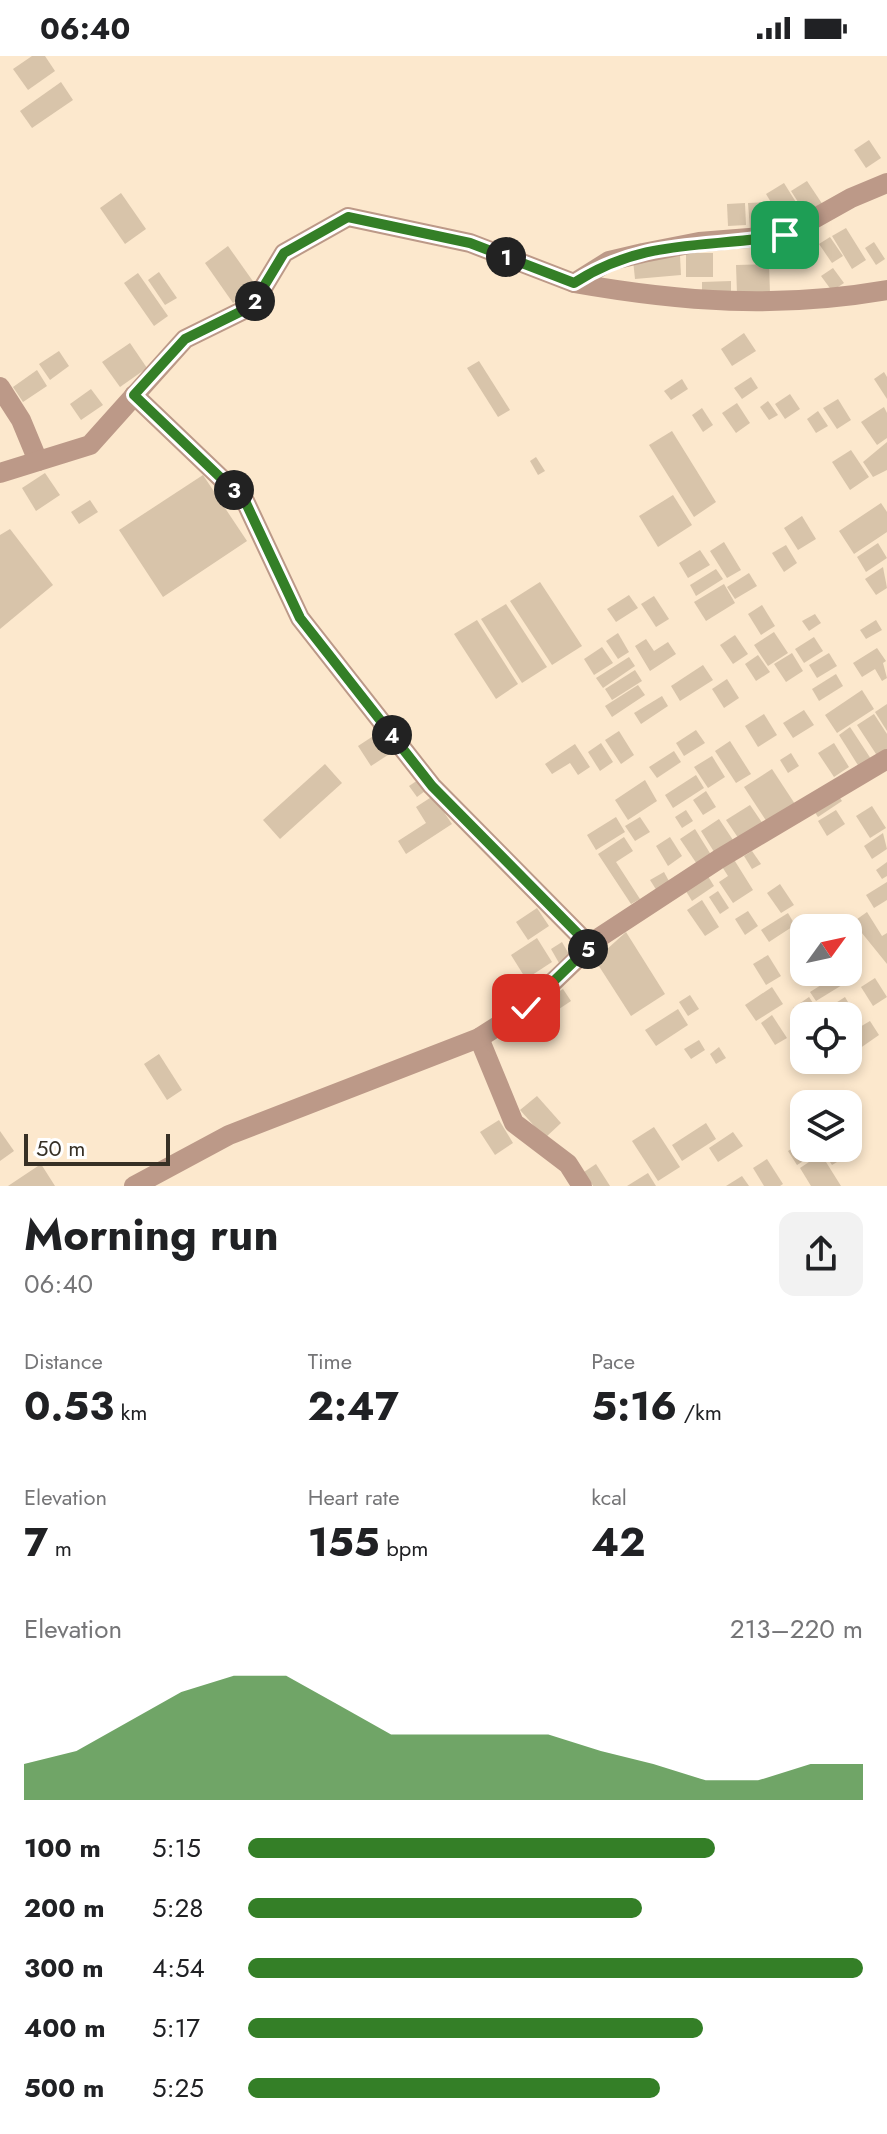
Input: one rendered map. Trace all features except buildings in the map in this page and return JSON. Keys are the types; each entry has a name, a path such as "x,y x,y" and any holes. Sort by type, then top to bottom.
{"street":[{"path":"574,283 609,261 643,253 699,242 785,235 851,198 887,183"},
{"path":"0,473 90,445 185,339 252,306 284,253 348,217 470,243 574,283 645,296 755,304 887,290"},
{"path":"0,387 21,420 38,461"},
{"path":"134,395 245,501 300,618 432,786 590,946"},
{"path":"134,1186 229,1135 479,1038 526,1008 590,946 719,859 887,759"},
{"path":"479,1038 514,1123 568,1164 582,1186"}],"route":[{"path":"526,1008 590,946 432,786 300,618 245,501 134,395 185,339 252,306 284,253 348,217 470,243 574,283 609,261 643,253 699,242 785,235"}]}
